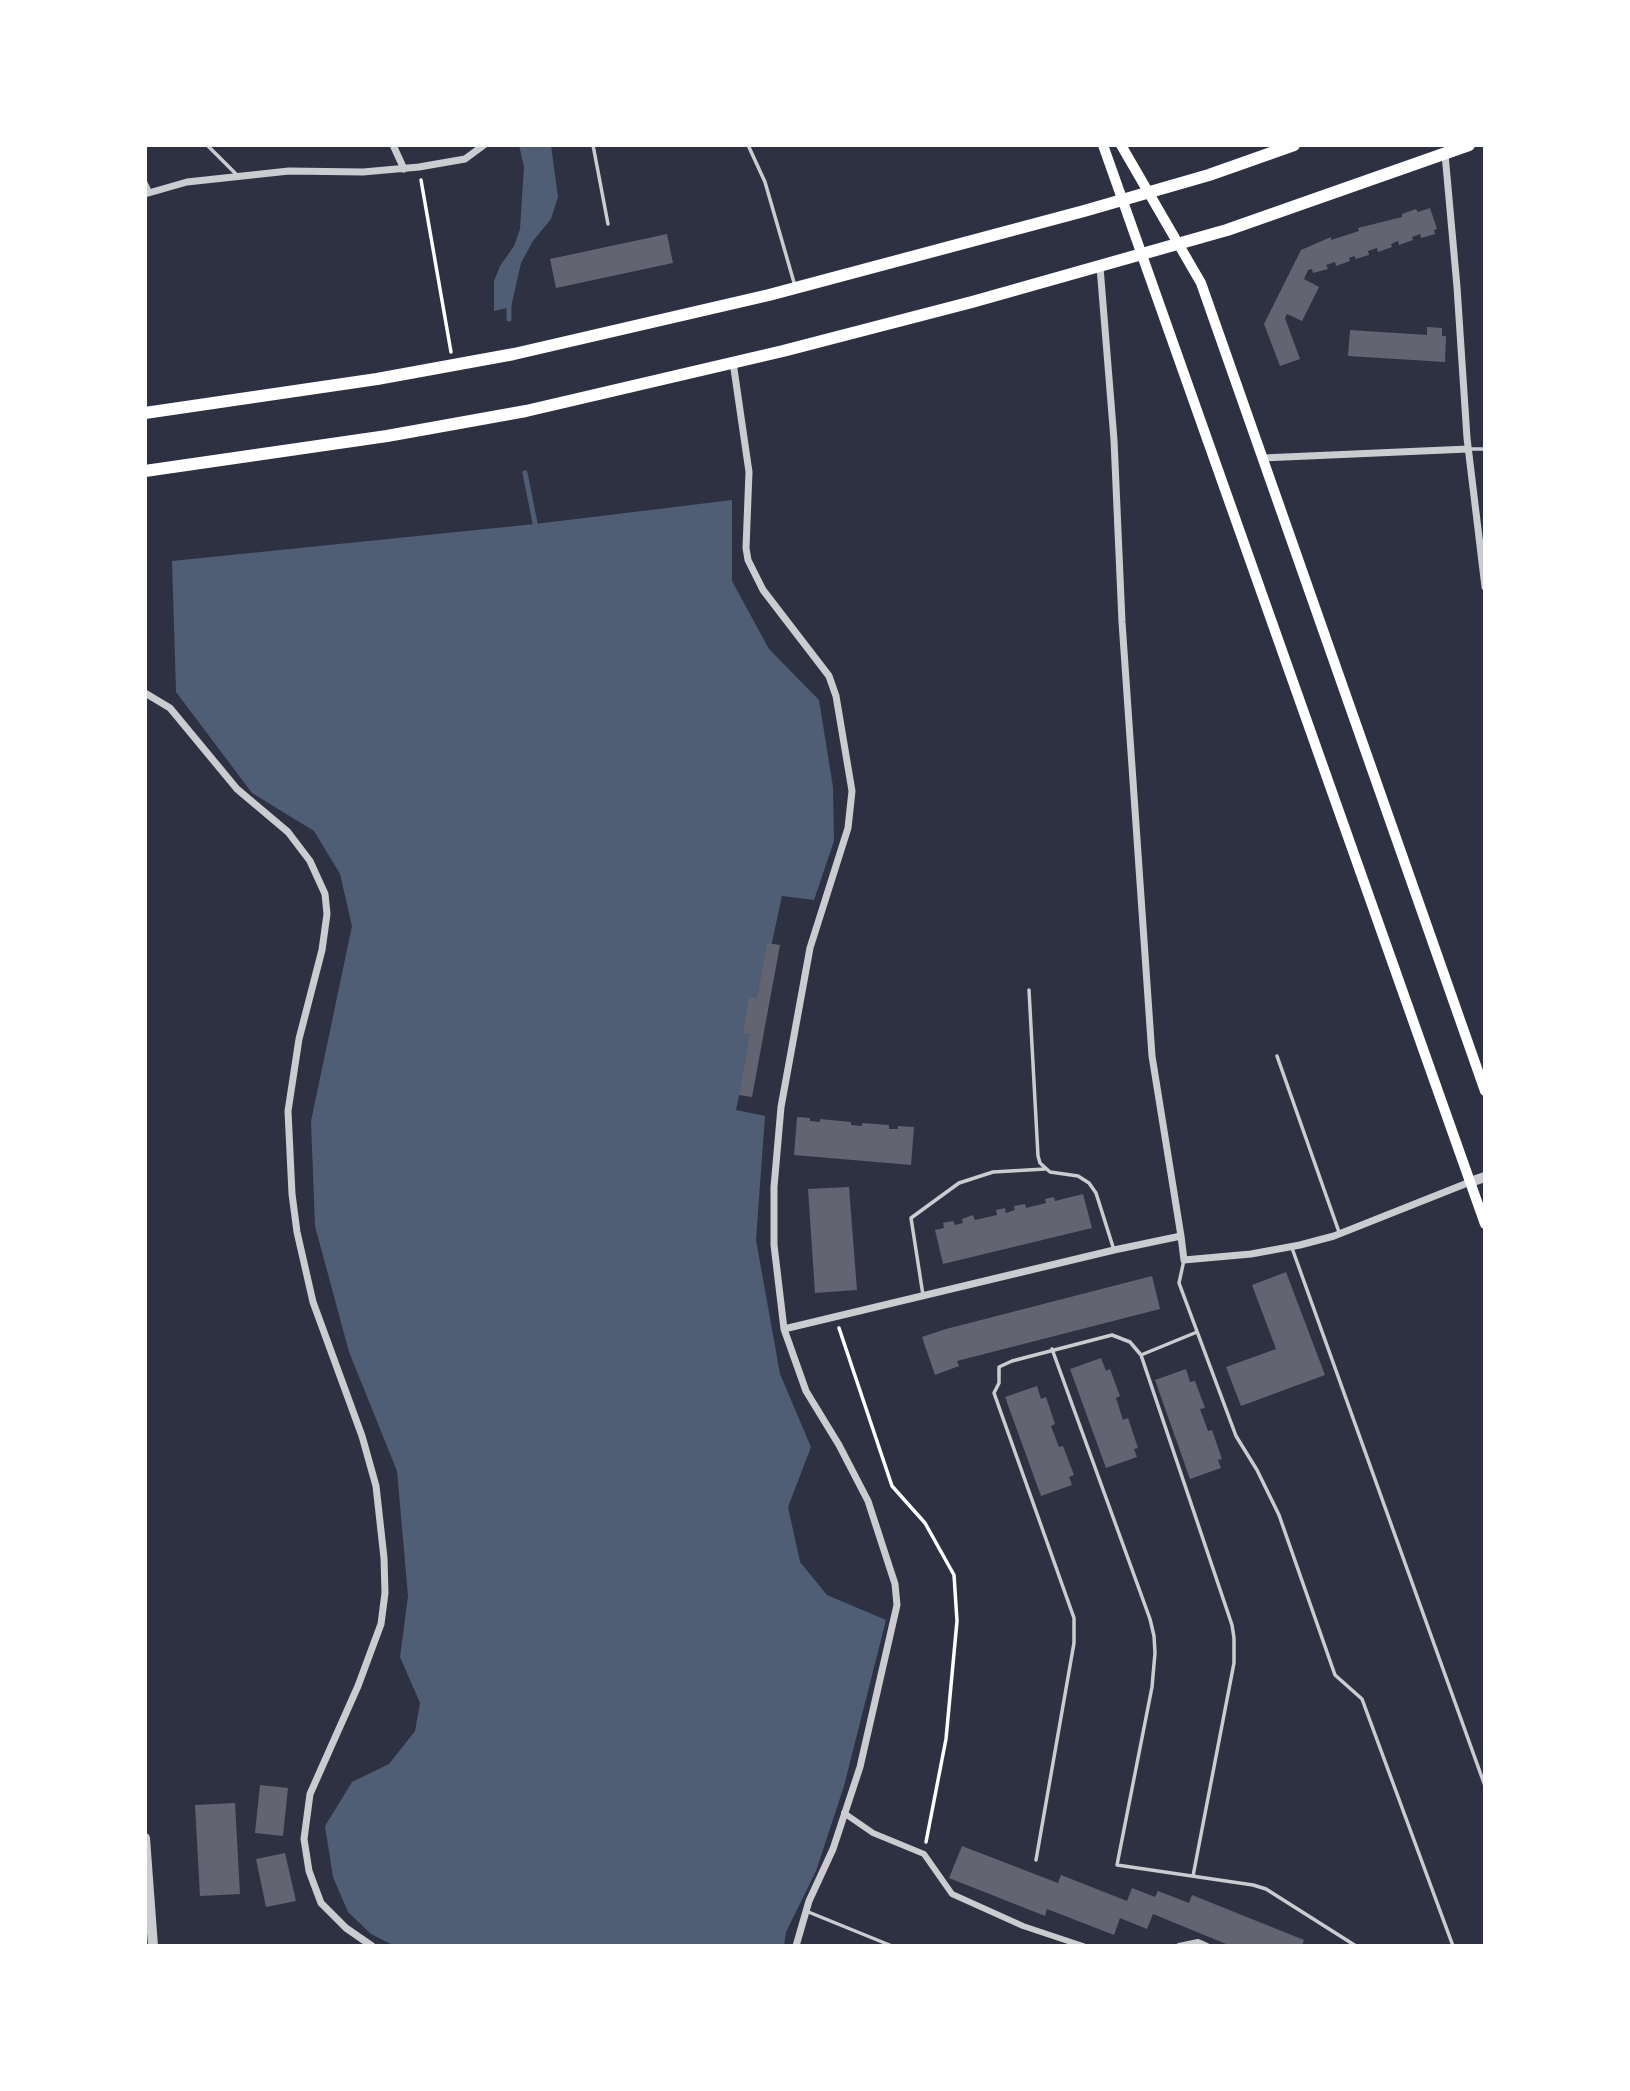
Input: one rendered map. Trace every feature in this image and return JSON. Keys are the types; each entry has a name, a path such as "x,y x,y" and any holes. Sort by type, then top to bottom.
{"main road":[{"path":"1103,145 1485,1224"},
{"path":"1121,145 1201,283 1485,1091"},
{"path":"145,413 377,379 514,354 795,288 1123,200 1209,175 1294,145"},
{"path":"145,471 387,436 526,411 733,362 972,302 1227,230 1469,145"}],"street":[{"path":"393,145 404,169"},
{"path":"148,194 187,182 289,171 363,172 419,167 465,159 484,145"},
{"path":"1445,154 1468,449 1485,587"},
{"path":"1100,267 1114,440 1122,622 1152,1056 1184,1260 1251,1254 1340,1234 1485,1177"},
{"path":"733,362 749,472 746,548 748,560 763,590 829,676 836,696 852,792 848,828 810,948 781,1107 774,1187 774,1245 784,1329 806,1391 839,1445 868,1501 895,1584 897,1605 860,1768 833,1849 806,1911 796,1946"},
{"path":"1262,458 1468,449"},
{"path":"145,693 170,708 237,789 288,832 310,861 325,894 327,914 322,950 299,1039 288,1111 292,1194 297,1232 313,1302 362,1436 376,1486 386,1593 381,1624 358,1686 310,1794 304,1839 309,1871 321,1903 346,1928 372,1946"},
{"path":"784,1329 1181,1236"},
{"path":"844,1813 873,1833 924,1854 952,1894 1023,1926 1083,1946"},
{"path":"145,1838 152,1946"},
{"path":"1179,1946 1198,1942 1207,1946"}],"lane":[{"path":"207,145 239,176"},
{"path":"593,145 608,224"},
{"path":"748,145 765,182 795,288"},
{"path":"145,181 148,194"},
{"path":"1468,449 1485,449"},
{"path":"1029,990 1038,1156 1045,1169"},
{"path":"1277,1056 1340,1234"},
{"path":"923,1295 911,1218 960,1183 993,1172 1045,1169 1056,1175 1078,1176 1089,1183 1096,1193 1114,1250"},
{"path":"1291,1246 1485,1786"},
{"path":"1184,1260 1179,1283 1236,1436 1257,1470 1279,1515 1335,1675 1362,1699 1453,1946"},
{"path":"1141,1355 1197,1332"},
{"path":"1036,1860 1075,1631 1070,1605 994,1393 999,1383 999,1367 1052,1349 1112,1335 1130,1342 1141,1355 1234,1638 1234,1664 1193,1876"},
{"path":"1052,1349 1154,1636 1152,1687 1117,1865 1266,1889 1356,1946"},
{"path":"806,1911 892,1946"}],"path":[{"path":"419,167 453,365"},
{"path":"835,1316 891,1486 925,1523 954,1574 957,1620 946,1739 924,1854"}],"water":[{"path":"519,145 551,145 558,197 551,219 533,241 521,263 511,307 494,311 494,281 500,266 514,246 520,229 524,167"},
{"path":"732,500 732,581 769,649 819,700 833,787 834,841 814,900 782,896 736,1110 765,1116 756,1240 780,1374 811,1447 788,1507 800,1562 827,1595 886,1620 844,1786 816,1871 786,1932 784,1946 395,1946 371,1934 348,1912 333,1877 325,1826 352,1782 389,1764 415,1731 420,1703 400,1657 408,1596 397,1471 349,1352 315,1226 311,1121 352,926 340,874 314,831 252,793 176,692 172,561 535,524"}],"building":[{"path":"1430,208 1437,229 1434,230 1435,234 1421,238 1420,234 1399,245 1398,241 1391,244 1392,247 1378,252 1377,248 1368,251 1369,255 1356,259 1354,256 1349,258 1350,261 1336,266 1335,262 1326,265 1328,269 1313,273 1312,269 1308,270 1304,279 1319,287 1302,321 1287,314 1285,318 1300,359 1280,366 1264,324 1301,250 1331,237 1331,240 1359,231 1358,228 1402,217 1402,214 1416,209 1418,212"},
{"path":"667,234 673,263 556,288 550,259"},
{"path":"1427,327 1442,328 1442,336 1446,336 1445,362 1348,356 1350,330 1427,335"},
{"path":"767,943 780,945 752,1097 739,1095 750,1034 743,1033 749,997 757,999"},
{"path":"797,1117 820,1122 820,1119 851,1122 851,1125 862,1126 862,1123 889,1125 889,1129 898,1129 898,1126 914,1127 911,1165 794,1155"},
{"path":"849,1187 857,1290 815,1293 808,1189"},
{"path":"1083,1194 1092,1228 943,1264 935,1230 944,1228 943,1223 953,1221 955,1225 963,1223 962,1219 973,1215 975,1220 997,1215 996,1210 1005,1208 1006,1213 1015,1210 1014,1206 1025,1204 1026,1208 1046,1203 1045,1199 1054,1197 1055,1201"},
{"path":"1286,1272 1325,1375 1241,1406 1226,1367 1276,1349 1252,1285"},
{"path":"1152,1276 1160,1309 957,1361 959,1366 935,1375 922,1337"},
{"path":"1101,1358 1106,1371 1110,1369 1120,1396 1116,1398 1123,1420 1128,1418 1138,1448 1134,1449 1137,1457 1106,1468 1070,1369"},
{"path":"1186,1369 1190,1382 1195,1381 1205,1408 1200,1409 1208,1431 1212,1430 1222,1459 1218,1460 1221,1468 1190,1479 1155,1380"},
{"path":"1037,1386 1041,1399 1046,1397 1055,1424 1051,1426 1059,1447 1063,1446 1074,1475 1069,1477 1072,1485 1041,1496 1005,1397"},
{"path":"260,1785 288,1788 283,1836 255,1833"},
{"path":"235,1803 240,1894 200,1896 195,1805"},
{"path":"962,1846 1058,1883 1061,1875 1127,1901 1132,1888 1155,1897 1158,1891 1189,1903 1192,1895 1304,1940 1302,1946 1231,1946 1153,1914 1147,1929 1120,1918 1114,1935 1047,1909 1045,1916 949,1878"},
{"path":"285,1853 296,1901 266,1907 256,1859"}],"waterway":[{"path":"509,301 509,319"},
{"path":"525,473 536,528"}]}
